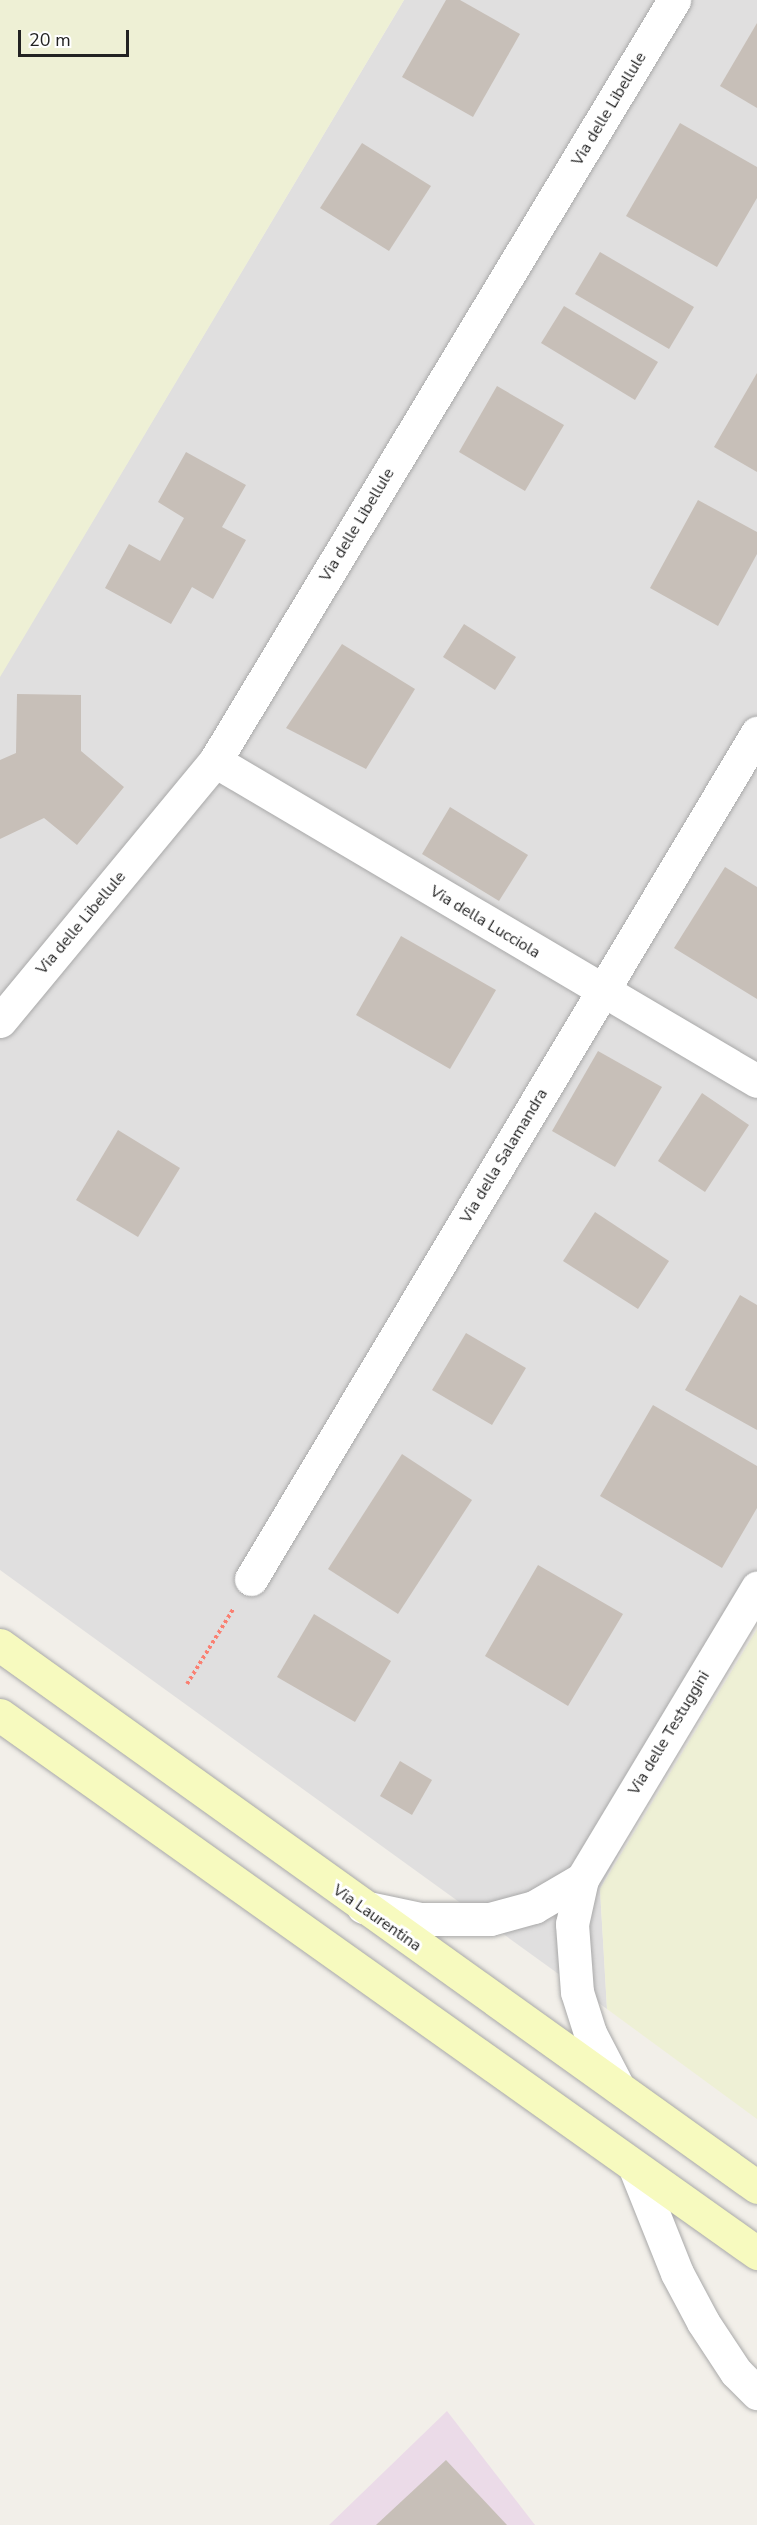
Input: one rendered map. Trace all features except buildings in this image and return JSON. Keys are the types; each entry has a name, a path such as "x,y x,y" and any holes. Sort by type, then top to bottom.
{"main road":[{"name":"Via Laurentina","path":"0,1645 360,1906 757,2187"},
{"path":"0,1715 634,2168 757,2253"}],"street":[{"name":"Via delle Libellule","path":"0,1021 215,760 674,0"},
{"name":"Via della Salamandra","path":"251,1579 757,733"},
{"name":"Via della Lucciola","path":"215,760 602,992 757,1081"},
{"name":"Via delle Testuggini","path":"582,1879 757,1588"},
{"path":"360,1906 420,1918 490,1919 534,1907 582,1879"},
{"path":"582,1879 572,1924 577,1992 590,2033 618,2087"},
{"path":"634,2168 677,2273 703,2322 736,2372 757,2393"}],"path":[{"path":"188,1684 251,1579"}],"shaded area":[{"path":"404,0 757,0 757,1591 600,1889 607,2009 0,1570 0,676"},
{"path":"447,2411 535,2525 329,2525"}],"green space":[{"path":"0,0 404,0 0,677"},
{"path":"757,1629 757,2119 607,2009 600,1889"}]}
